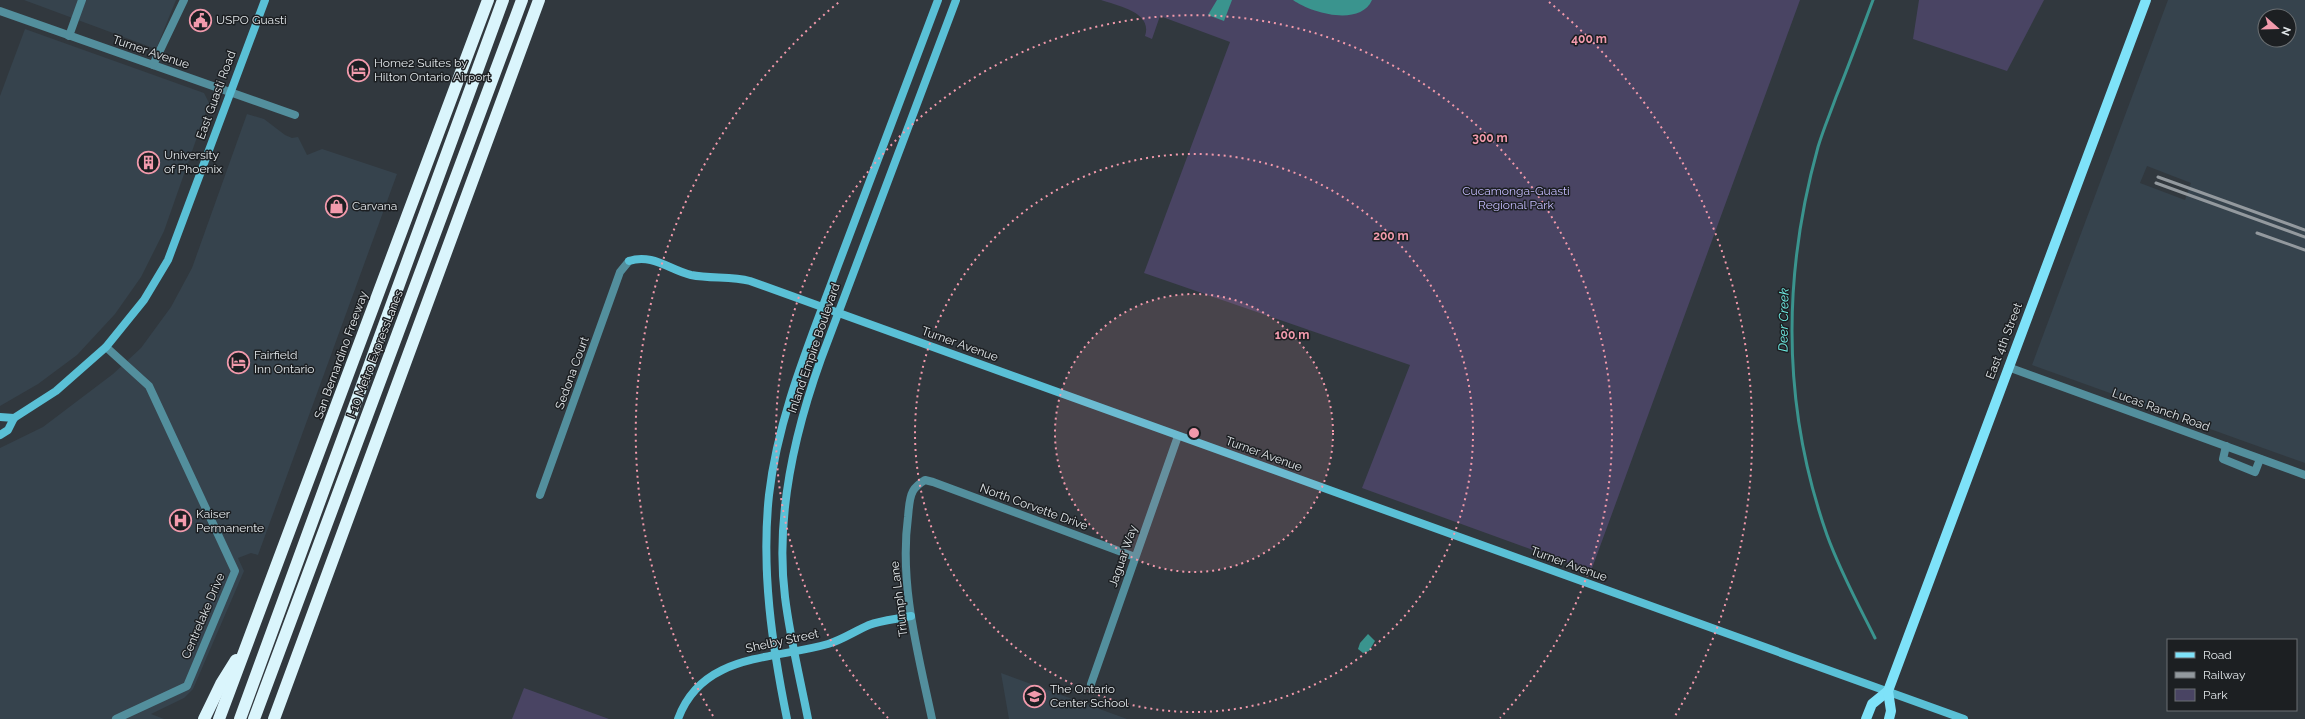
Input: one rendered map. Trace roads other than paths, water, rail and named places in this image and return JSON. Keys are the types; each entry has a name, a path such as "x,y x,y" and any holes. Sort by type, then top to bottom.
{"highway":[{"name":"San Bernardino Freeway","path":"219,719 488,0"},
{"name":"I-10 Metro ExpressLanes","path":"240,719 503,0"},
{"name":"I-10 Metro ExpressLanes","path":"254,719 522,0"},
{"path":"274,719 539,0"},
{"path":"204,719 221,684 249,639"}],"main road":[{"name":"East Guasti Road","path":"0,435 8,430 14,418 56,391 106,347 144,300 168,260 265,0"},
{"name":"Inland Empire Boulevard","path":"787,719 775,655 766,565 770,489 775,455 789,403 823,307 938,0"},
{"name":"Inland Empire Boulevard","path":"808,719 794,651 785,595 783,543 792,458 810,389 956,0"},
{"name":"East 4th Street","path":"1888,691 2146,0"},
{"name":"Turner Avenue","path":"629,261 639,258 647,258 692,275 734,277 838,312 1964,719"},
{"path":"0,417 14,418"},
{"name":"Shelby Street","path":"678,719 683,707 696,690 709,678 724,668 744,661 828,644 870,625 911,616"},
{"path":"1866,719 1872,704 1888,691 1892,711 1889,719"}],"street":[{"path":"69,36 82,0"},
{"path":"153,66 184,0"},
{"name":"Turner Avenue","path":"0,11 295,115"},
{"name":"Sedona Court","path":"540,495 620,272 629,261"},
{"name":"Centrelake Drive","path":"106,347 149,386 235,571 186,686 116,719"},
{"name":"Lucas Ranch Road","path":"2008,367 2305,475"},
{"name":"Jaguar Way","path":"1090,684 1178,436"},
{"path":"2226,446 2223,459 2255,472 2260,459"},
{"name":"North Corvette Drive","path":"925,480 934,482 1135,557"},
{"name":"Triumph Lane","path":"925,480 913,492 905,535 906,576 911,616 932,719"}],"waterway":[{"name":"Deer Creek","path":"1873,0 1822,134 1806,196 1798,244 1793,293 1792,342 1795,390 1802,439 1812,487 1832,548 1875,638"}],"railway":[{"path":"2158,177 2305,230"},
{"path":"2156,183 2305,237"},
{"path":"2257,233 2305,250"}],"place":[{"name":"USPO Guasti","path":"200,20"},
{"name":"Home2 Suites by Hilton Ontario Airport","path":"359,70"},
{"name":"University of Phoenix","path":"149,162"},
{"name":"Carvana","path":"336,206"},
{"name":"Fairfield Inn Ontario","path":"239,362"},
{"name":"Kaiser Permanente","path":"181,521"},
{"name":"The Ontario Center School","path":"1034,696"}],"park label":[{"name":"Cucamonga-Guasti Regional Park","path":"1516,198"}]}
